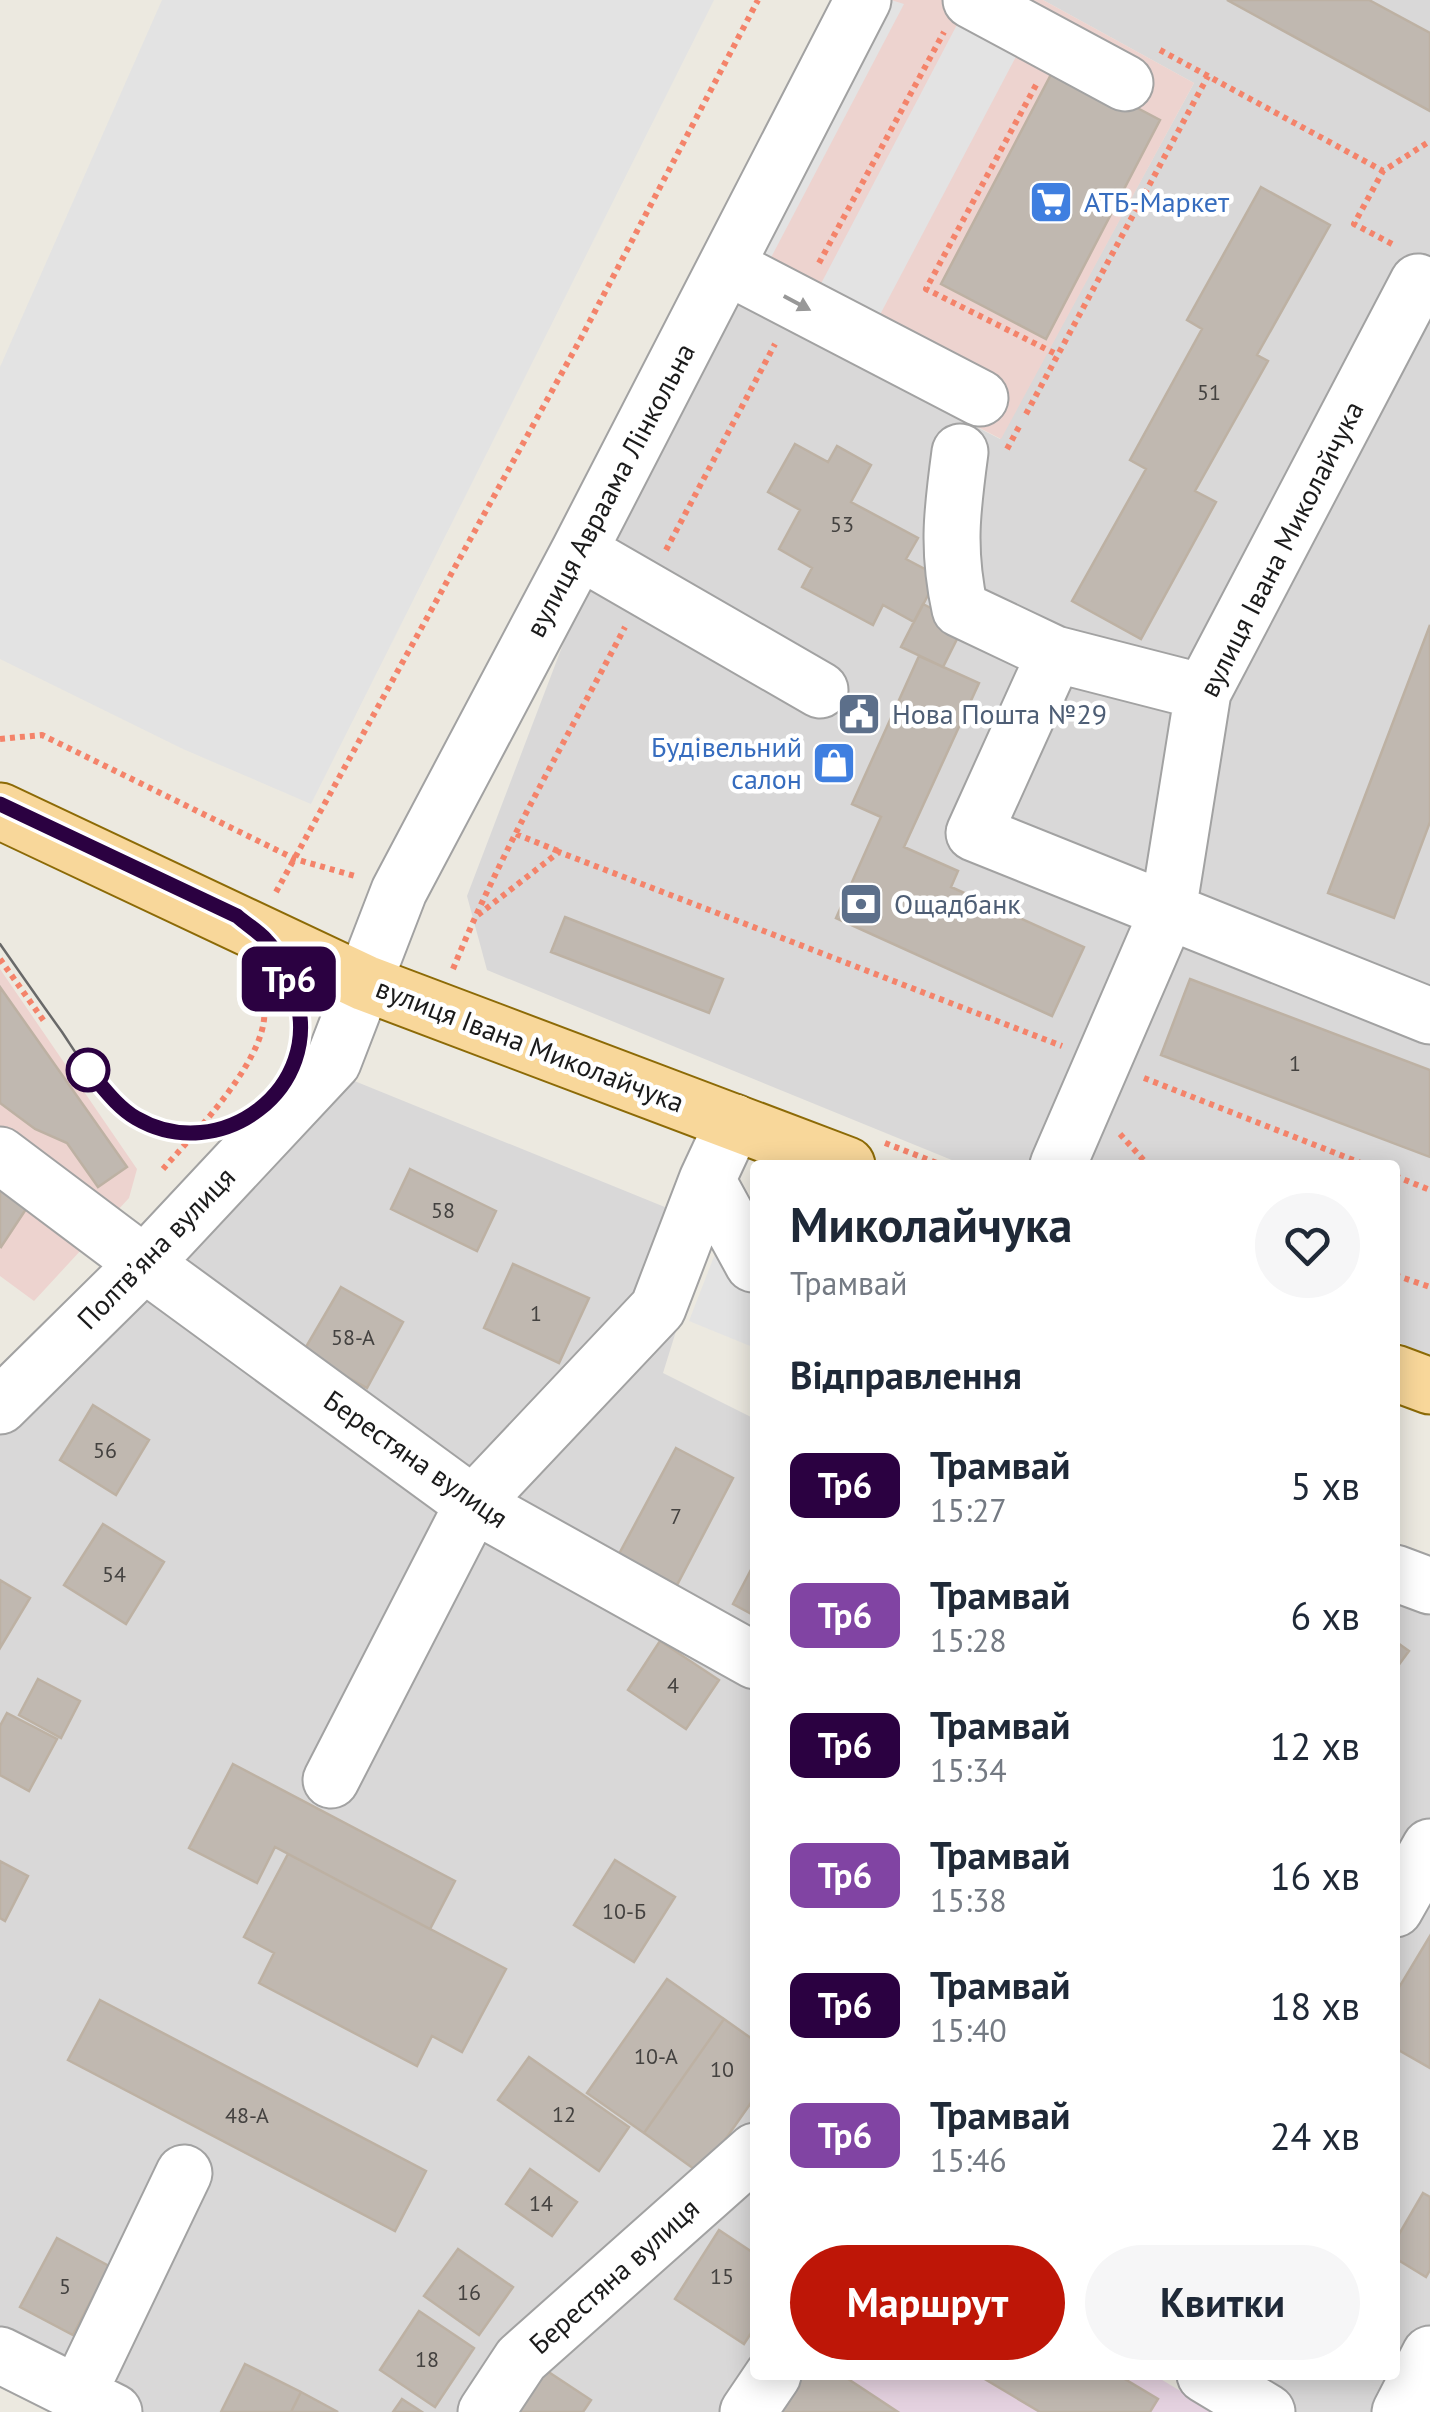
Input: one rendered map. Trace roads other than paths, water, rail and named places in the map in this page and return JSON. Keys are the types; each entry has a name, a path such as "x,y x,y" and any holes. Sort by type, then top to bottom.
{"main road":[{"name":"вулиця Івана Миколайчука","path":"0,811 365,982 834,1160"},
{"path":"1400,1375 1430,1386"}],"street":[{"name":"вулиця Авраама Лінкольна","path":"365,982 399,891 579,552 863,0"},
{"path":"961,8 1030,53 1136,63"},
{"name":"вулиця Івана Миколайчука","path":"1060,1160 1168,911 1203,692 1408,265"},
{"path":"726,266 980,398"},
{"path":"983,453 950,520 953,577 960,609 1054,654 1203,692"},
{"path":"579,552 820,690"},
{"path":"1054,654 974,833 1168,911 1425,997"},
{"name":"Полтвʼяна вулиця","path":"0,1406 144,1264 333,1062 365,982"},
{"path":"330,1780 474,1504 658,1308 706,1180 734,1122"},
{"name":"Берестяна вулиця","path":"0,1155 474,1504 750,1658"},
{"path":"706,1180 750,1259"},
{"path":"1400,1575 1430,1586"},
{"path":"1400,1901 1430,1847"},
{"name":"Берестяна вулиця","path":"486,2412 521,2360 750,2155"},
{"path":"0,2355 96,2403 184,2173"},
{"path":"1400,2412 1430,2354"},
{"path":"748,2412 770,2380"},
{"path":"1213,2380 1266,2412"}],"tram line":[{"path":"0,804 237,916 259,934 280,958 295,994 301,1029 295,1060 280,1088 259,1110 231,1125 201,1132 168,1130 136,1118 95,1080 0,944"},
{"name":"Тр6","path":"0,804 237,916 268,942 296,995 298,1048 289,1073 276,1095 233,1126 208,1133 182,1134 157,1128 134,1117 113,1100 88,1070"}],"place":[{"name":"АТБ-Маркет","path":"1051,202"},
{"name":"Нова Пошта №29","path":"859,714"},
{"name":"Будівельний салон","path":"834,763"},
{"name":"Ощадбанк","path":"861,904"}]}
